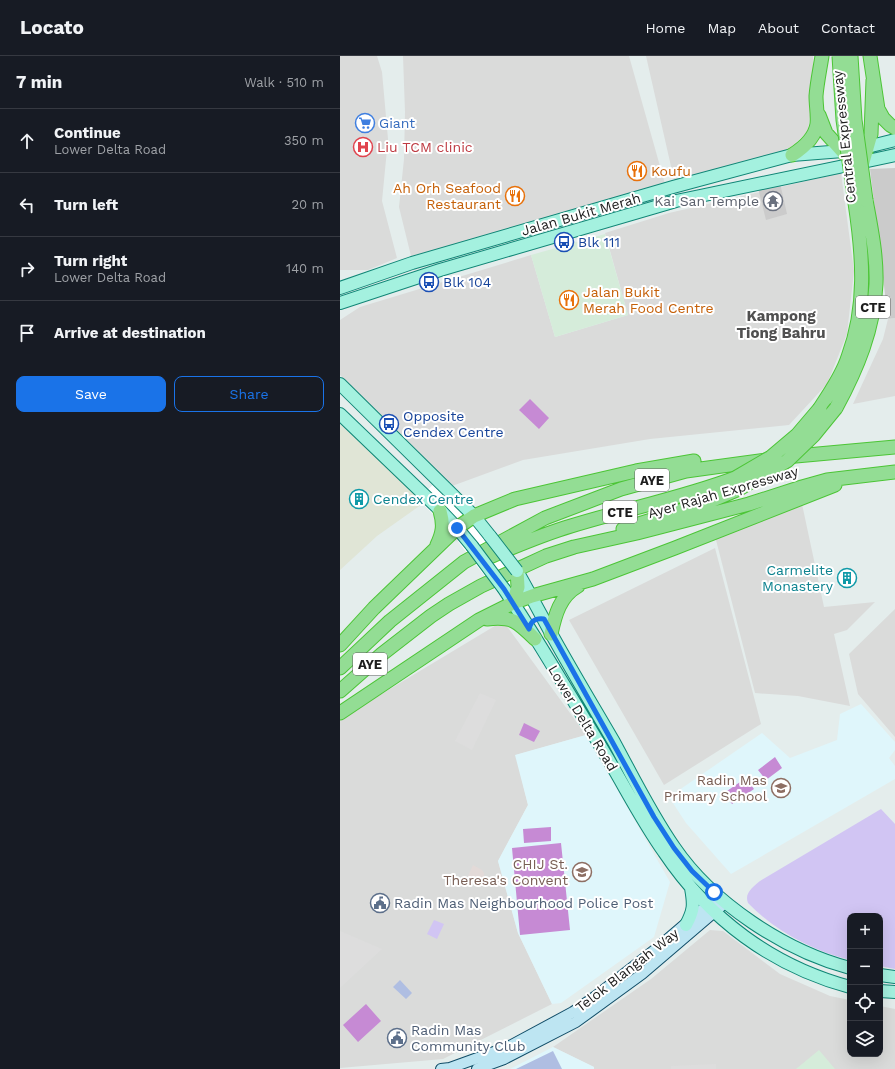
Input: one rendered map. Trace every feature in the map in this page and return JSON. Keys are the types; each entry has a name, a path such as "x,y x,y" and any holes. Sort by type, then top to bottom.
{"highway":[{"path":"792,155 804,147 815,132 817,124 816,97 822,56"},
{"name":"Central Expressway","path":"574,547 634,525 708,502 737,484 787,460 814,435 836,408 860,358 870,326 876,284 872,230 860,201 843,120 839,56"},
{"name":"Central Expressway","path":"737,484 798,435 820,408 836,383 848,358 857,327 862,285 862,259 851,56"},
{"path":"870,56 878,110 883,118 895,128"},
{"path":"817,110 826,133 843,151 858,163 868,147 873,123 873,80"},
{"name":"Ayer Rajah Expressway","path":"340,668 390,621 446,575 474,556 545,518 621,489 686,471 808,454 895,447"},
{"name":"AYE","path":"474,516 516,499 636,471 698,460 752,455 808,454"},
{"name":"Ayer Rajah Expressway","path":"340,691 382,654 449,604 481,586 546,556 574,547 637,533 749,504 821,482 895,472"},
{"path":"340,713 479,620 514,603 532,596 584,582 856,477"},
{"name":"Ayer Rajah Expressway","path":"446,575 571,526 704,490 737,484"},
{"path":"436,549 441,537 443,524 439,509"},
{"path":"340,645 374,608 457,528 474,516"},
{"path":"514,603 518,587 518,576"},
{"path":"551,634 554,618 562,602 571,590 584,582"},
{"path":"479,620 507,618 521,625 532,634"}],"main road":[{"name":"Jalan Bukit Merah","path":"340,288 420,261 673,187 792,155 843,151 868,147 895,140"},
{"name":"Jalan Bukit Merah","path":"340,303 440,270 676,201 895,155"},
{"path":"340,278 367,279"},
{"name":"Lower Delta Road","path":"340,384 474,516 490,536 532,596 551,634 587,694 654,817 674,848 692,871 722,899 782,940 810,954 847,967"},
{"name":"Lower Delta Road","path":"340,414 457,528 504,589 574,700 663,852 691,888 710,909 758,947 796,967 826,980 847,986"},
{"path":"532,634 530,624 537,618 544,619"},
{"path":"686,924 694,907 691,888"},
{"name":"Telok Blangah Way","path":"477,1069 504,1059 576,1022 642,974 722,899"},
{"name":"Telok Blangah Way","path":"441,1069 450,1068 508,1047 573,1012 617,980 686,924 710,909"},
{"path":"826,980 824,971 831,962"},
{"path":"883,975 895,977"},
{"path":"883,991 895,992"}],"shaded area":[{"path":"340,56 377,56 382,72 388,139 382,201 397,258 368,270 340,270"},
{"path":"403,56 629,56 665,184 543,222 411,256 399,207 404,159 405,112"},
{"path":"646,56 813,56 814,84 808,131 786,152 675,184"},
{"path":"895,168 895,318 888,319 870,169"},
{"path":"841,173 854,271 847,334 827,384 789,425 650,439 523,460 452,486 340,375 340,320 360,307 531,255 555,337 628,315 605,233 669,213"},
{"name":"Kai San Temple","path":"780,183 787,214 766,220 758,188"},
{"path":"605,234 628,315 555,337 531,255"},
{"path":"895,318 895,396 853,404 883,339 888,319"},
{"path":"530,399 549,418 539,429 519,410"},
{"path":"340,424 425,502 377,536 340,570"},
{"path":"802,504 824,607 875,602 847,630 834,634 850,706 798,696 755,693 715,536"},
{"path":"715,548 761,724 664,785 569,620"},
{"path":"895,609 895,737 858,694 849,654"},
{"path":"503,621 586,735 516,755 528,805 498,861 518,933 552,1004 443,1059 340,1068 340,719"},
{"path":"480,693 496,700 472,750 455,741"},
{"name":"Radin Mas Primary School","path":"861,704 895,742 895,750 889,758 895,766 895,779 731,874 686,823 669,797 762,733 790,758 837,740 840,714"},
{"path":"524,723 540,731 534,742 519,735"},
{"name":"CHIJ St. Theresa's Convent","path":"586,735 670,882 654,937 561,1003 552,1004 518,933 498,861 528,805 515,755"},
{"path":"775,757 782,768 766,780 758,770"},
{"path":"746,778 754,789 732,804 724,793"},
{"path":"881,809 895,824 895,969 883,967 883,913 847,913 847,959 822,951 795,939 759,913 748,903 747,896 752,888 760,881"},
{"path":"551,827 551,841 524,843 523,829"},
{"path":"561,843 570,930 520,935 512,848"},
{"path":"473,865 482,870 484,873 484,876 480,881 468,876"},
{"path":"434,920 444,924 437,939 427,934"},
{"path":"710,930 723,931 780,974 830,996 847,999 847,1057 883,1057 883,1007 895,1009 895,1069 594,1069 594,1067 553,1047 651,979"},
{"path":"340,931 382,949 340,988"},
{"path":"400,980 412,993 406,999 393,987"},
{"path":"366,1004 381,1021 358,1042 343,1025"},
{"path":"553,1047 594,1067 594,1069 510,1069"},
{"path":"819,1050 835,1069 796,1069"},
{"path":"553,1051 562,1069 516,1069"},
{"path":"716,1064 716,1069 671,1069 671,1066"}],"pier":[{"path":"441,477 469,500 531,581 541,603 513,615 450,531 418,499"}],"place":[{"name":"Giant","path":"365,123"},
{"name":"Liu TCM clinic","path":"363,147"},
{"name":"Koufu","path":"637,171"},
{"name":"Ah Orh Seafood Restaurant","path":"515,196"},
{"name":"Kai San Temple","path":"773,201"},
{"name":"Blk 111","path":"564,242"},
{"name":"Blk 104","path":"429,282"},
{"name":"Jalan Bukit Merah Food Centre","path":"569,300"},
{"name":"Opposite Cendex Centre","path":"389,424"},
{"name":"Cendex Centre","path":"359,499"},
{"name":"Carmelite Monastery","path":"847,578"},
{"name":"Radin Mas Primary School","path":"781,788"},
{"name":"CHIJ St. Theresa's Convent","path":"582,872"},
{"name":"Radin Mas Neighbourhood Police Post","path":"380,903"},
{"name":"Radin Mas Community Club","path":"397,1038"}],"district":[{"name":"Kampong Tiong Bahru","path":"781,324"}],"route":[{"path":"457,528 514,603 529,629 530,624 537,618 544,619 654,817 674,848 692,871 714,892"}]}
